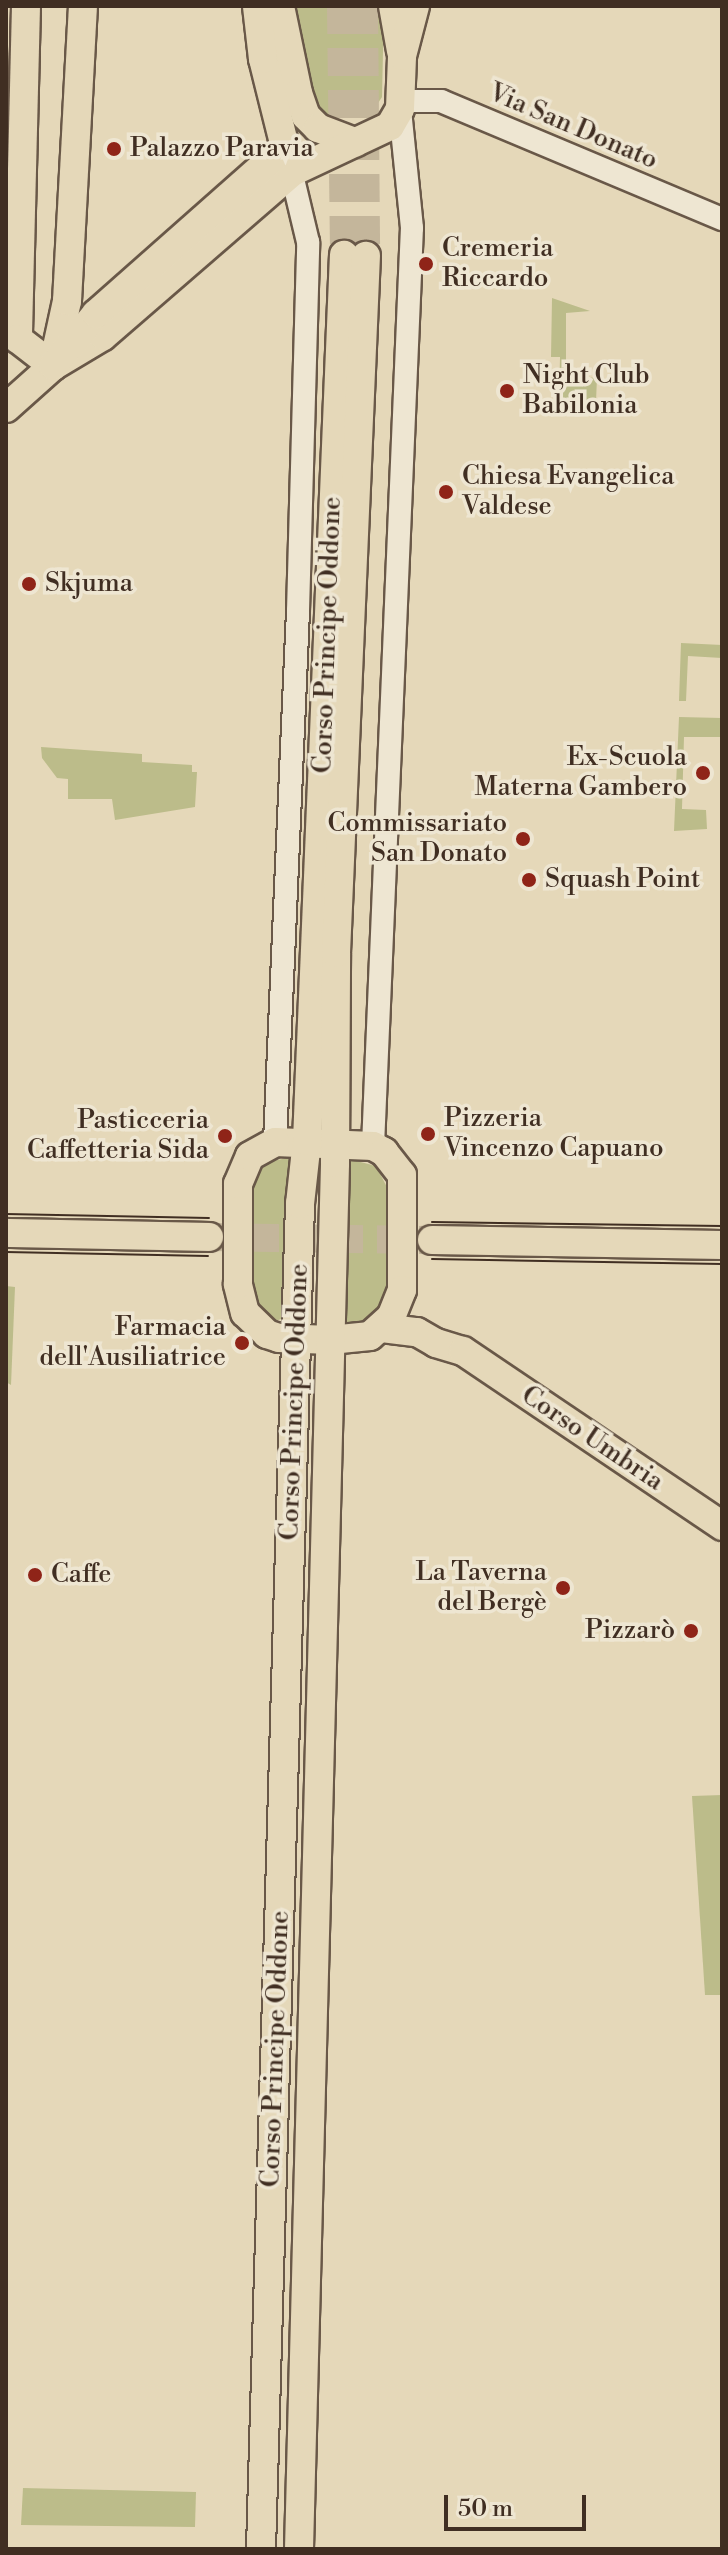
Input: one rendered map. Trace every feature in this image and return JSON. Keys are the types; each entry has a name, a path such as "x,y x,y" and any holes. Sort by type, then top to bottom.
{"main road":[{"path":"26,6 18,339 53,366"},
{"path":"53,366 67,301 83,6"},
{"path":"393,6 402,56"},
{"path":"6,408 53,366 103,336 288,159 355,142 390,126 400,105 402,56 415,6"},
{"path":"269,7 263,59 288,159"},
{"path":"269,7 306,116 318,128 355,142"},
{"name":"Corso Principe Oddone","path":"261,2549 300,1204 307,1141 355,256 299,2549"},
{"path":"275,1142 335,1142 373,1146 384,1152 402,1175 402,1291 398,1307 382,1328 370,1336 298,1340 267,1334 245,1313 240,1303 238,1184 250,1156 275,1142"},
{"path":"6,1233 209,1237"},
{"path":"432,1240 722,1245"},
{"name":"Corso Umbria","path":"402,1291 426,1316 449,1331 463,1351"},
{"name":"Corso Umbria","path":"382,1328 417,1332 436,1343 463,1351 722,1526"}],"street":[{"name":"Via San Donato","path":"400,105 441,101 722,219"},
{"path":"373,1146 412,228 400,105"},
{"name":"Corso Principe Oddone","path":"275,1142 298,611 308,242 288,159"}],"green space":[{"path":"294,6 384,6 382,97 369,117 331,118 314,104"},
{"path":"552,298 590,311 566,313 566,376 597,378 596,401 559,400 560,357 551,357"},
{"path":"681,643 722,645 722,658 688,656 686,701 679,701"},
{"path":"679,717 722,718 722,737 684,737 682,809 706,810 707,829 674,831"},
{"path":"41,747 142,754 142,762 192,765 192,772 197,772 195,807 115,820 112,799 68,799 68,779 57,778 42,758"},
{"path":"291,1157 284,1213 281,1319 276,1321 258,1307 252,1292 254,1183 264,1163"},
{"path":"349,1159 376,1166 389,1191 387,1287 379,1311 357,1325 345,1322"},
{"path":"6,1286 15,1287 11,1385 6,1382"},
{"path":"722,1795 722,1995 705,1995 692,1796"},
{"path":"23,2488 196,2492 195,2527 21,2525"}],"tunnel":[{"path":"341,6 344,255"},
{"path":"364,6 366,256"},
{"path":"209,1237 427,1240"}],"tram line":[{"path":"6,1214 209,1218"},
{"path":"432,1222 722,1226"},
{"path":"6,1252 208,1256"},
{"path":"432,1259 722,1264"}],"place":[{"name":"Palazzo Paravia","path":"114,149"},
{"name":"Cremeria Riccardo","path":"426,264"},
{"name":"Night Club Babilonia","path":"507,391"},
{"name":"Chiesa Evangelica Valdese","path":"446,492"},
{"name":"Skjuma","path":"29,584"},
{"name":"Ex-Scuola Materna Gambero","path":"703,773"},
{"name":"Commissariato San Donato","path":"523,839"},
{"name":"Squash Point","path":"529,880"},
{"name":"Pizzeria Vincenzo Capuano","path":"428,1134"},
{"name":"Pasticceria Caffetteria Sida","path":"225,1136"},
{"name":"Farmacia dell'Ausiliatrice","path":"242,1343"},
{"name":"Caffe","path":"35,1575"},
{"name":"La Taverna del Bergè","path":"563,1588"},
{"name":"Pizzarò","path":"691,1631"}]}
